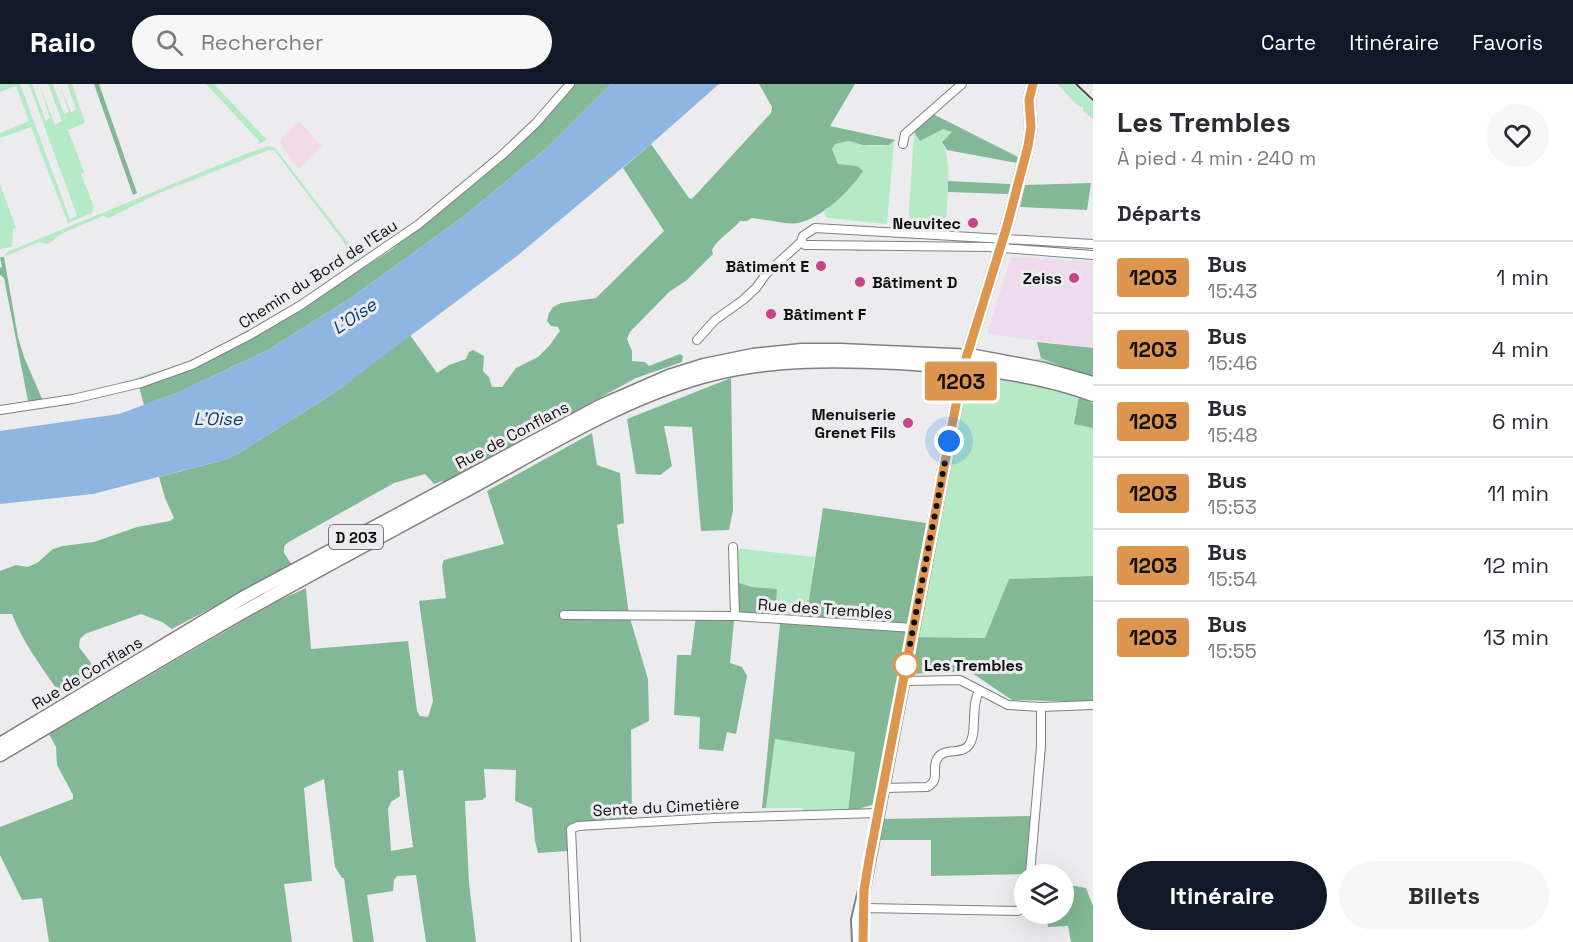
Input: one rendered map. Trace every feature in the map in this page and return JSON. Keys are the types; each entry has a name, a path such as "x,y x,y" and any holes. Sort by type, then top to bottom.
{"main road":[{"name":"Rue de Conflans","path":"0,744 246,596 600,406 657,381 723,361 791,351 840,350 967,355 1044,369 1093,383"},
{"name":"Rue de Conflans","path":"0,755 246,610 607,415 652,394 723,372 785,362 847,361 963,368 1046,380 1093,395"}],"street":[{"name":"Chemin du Bord de l'Eau","path":"0,410 42,405 132,386 192,365 250,335 301,305 419,224 528,132 570,84"},
{"path":"903,144 905,134 962,84"},
{"path":"860,942 864,890 963,368 1029,142 1031,127 1029,100 1033,84"},
{"path":"697,340 715,320 756,288 766,274 815,228 1001,244 1089,254 1090,244 1001,244 849,247 811,246 801,242"},
{"path":"849,230 849,247"},
{"path":"733,547 735,616"},
{"name":"Rue des Trembles","path":"564,615 735,616 913,628"},
{"path":"904,681 954,679 966,682 1008,705 1041,707 1093,705"},
{"path":"883,788 927,787 933,784 936,780 938,757 944,753 963,751 972,740 974,700 979,691"},
{"path":"1031,864 1041,746 1041,707"},
{"name":"Sente du Cimetière","path":"576,942 571,829 578,826 878,813"},
{"path":"862,909 1014,911"}],"shaded area":[{"path":"299,121 322,146 299,169 282,147 281,139"},
{"path":"1011,257 1093,261 1093,348 987,334"}],"green space":[{"path":"0,84 20,84 70,219 77,216 29,84 32,84 46,121 50,118 39,84 55,125 62,121 48,84 53,84 64,114 69,112 59,84 71,112 76,109 67,84 72,84 85,123 68,130 84,172 81,174 94,207 92,213 68,223 31,127 0,138 0,133 29,121 16,86 0,92"},
{"path":"94,84 99,84 137,193 133,195"},
{"path":"206,84 214,84 267,140 258,144 259,141"},
{"path":"572,84 611,84 548,147 464,216 352,297 268,350 179,392 144,405 139,387 190,368 329,289 390,251 445,205"},
{"path":"759,84 855,84 830,126 895,140 889,145 863,145 849,141 835,144 832,149 838,164 857,166 863,171 843,195 826,210 798,223 752,218 740,221 718,242 712,250 713,254 687,280 669,292 630,332 627,339 632,351 632,361 645,362 649,366 680,354 683,356 682,362 636,378 555,422 549,424 545,419 538,421 515,437 519,442 445,482 434,484 425,474 394,483 287,543 284,553 292,565 172,629 162,622 141,614 85,634 80,639 79,647 91,663 91,677 61,694 58,691 27,645 12,614 0,614 0,571 16,565 28,567 37,563 53,549 63,546 94,542 137,527 170,521 174,518 159,477 227,459 239,453 334,393 410,335 437,373 449,365 466,359 469,352 473,350 484,356 483,371 489,377 492,387 502,387 516,368 538,357 560,331 558,327 551,326 547,321 553,307 561,303 596,298 664,231 623,168 651,144 689,198 692,199 771,113 772,107"},
{"path":"1057,84 1073,84 1093,103 1093,119 1083,111 1083,107 1078,106"},
{"path":"933,114 1018,157 1017,163 947,150 942,142 952,132 943,129 920,141 914,132"},
{"path":"943,128 952,132 942,142 948,172 945,230 908,226 914,132 920,141"},
{"path":"849,141 878,146 894,142 887,224 828,218 823,213 861,174 856,166 838,164 832,149 835,144"},
{"path":"269,146 275,148 356,253 359,260 357,264 318,292 257,330 172,372 84,396 0,408 0,405 4,404 43,401 109,387 154,372 156,376 168,371 174,365 192,361 204,355 290,306 355,261 343,241 274,150 157,194 109,218 103,216 61,234 47,244 39,242 4,257 7,252"},
{"path":"948,181 1010,184 1009,194 948,192"},
{"path":"1091,183 1087,210 1020,207 1025,185"},
{"path":"0,184 16,228 13,229 12,247 0,249"},
{"path":"0,257 4,257 18,337 43,401 28,401 4,278 0,275 2,267"},
{"path":"1037,342 1093,348 1093,379 1041,358"},
{"path":"1041,358 1093,379 1093,576 1009,579 986,638 907,637 926,523 960,375"},
{"path":"731,378 733,510 729,530 701,531 692,427 664,426 672,466 660,475 636,474 627,419"},
{"path":"1079,397 1093,404 1093,428 1074,424"},
{"path":"592,433 597,465 620,473 624,523 617,525 629,615 648,679 649,721 631,730 632,818 576,822 567,829 567,851 538,853 532,808 515,801 516,770 484,769 486,797 482,800 465,801 469,883 476,942 426,942 416,875 397,876 394,880 393,891 367,895 374,942 353,942 344,878 335,867 324,779 304,788 312,881 284,884 292,942 49,942 42,898 22,900 0,855 0,827 73,799 57,765 56,747 49,734 278,601 306,588 311,649 408,641 417,711 420,716 428,717 433,701 419,601 446,598 442,566 444,560 504,544 487,491","holes":["403,770 413,847 391,851 388,809 391,802 400,796 398,771"]},
{"path":"823,508 926,523 908,637 985,638 1009,579 1093,576 1093,702 1012,700 969,671 912,674 875,804 848,812 855,752 775,739 766,808 762,808 780,624 806,619"},
{"path":"736,548 815,557 806,619 780,624 775,620 777,589 752,587 736,582"},
{"path":"736,582 752,587 777,589 775,620 736,616"},
{"path":"696,615 734,621 730,663 742,667 747,676 736,734 727,732 723,751 699,749 700,717 674,715 677,655 691,655"},
{"path":"775,739 856,752 848,812 803,813 803,808 766,808"},
{"path":"1032,816 1029,864 1014,864 1014,874 931,876 931,840 878,840 884,819"},
{"path":"1074,886 1086,888 1093,906 1093,942 1071,942 1068,926 1048,927 1048,924 1074,924"}],"water":[{"name":"L’Oise","path":"611,84 719,84 517,256 334,393 239,453 227,459 93,494 0,504 0,431 119,414 179,392 268,350 352,297 464,216 548,147"}],"waterway":[{"path":"817,249 841,249"},
{"path":"856,250 880,249"}],"railway":[{"path":"1076,84 1093,100"}],"bus line":[{"name":"1203","path":"863,942 864,890 869,860 963,368 1007,226 1028,146 1031,127 1029,100 1033,84"}],"place":[{"name":"Neuvitec","path":"973,223"},
{"name":"Bâtiment E","path":"821,266"},
{"name":"Zeiss","path":"1074,278"},
{"name":"Bâtiment D","path":"860,282"},
{"name":"Bâtiment F","path":"771,314"},
{"name":"Menuiserie Grenet Fils","path":"908,423"},
{"name":"Les Trembles","path":"906,665"}],"route":[{"path":"906,665 949,441"}],"water label":[{"name":"L'Oise","path":"354,316"}]}
